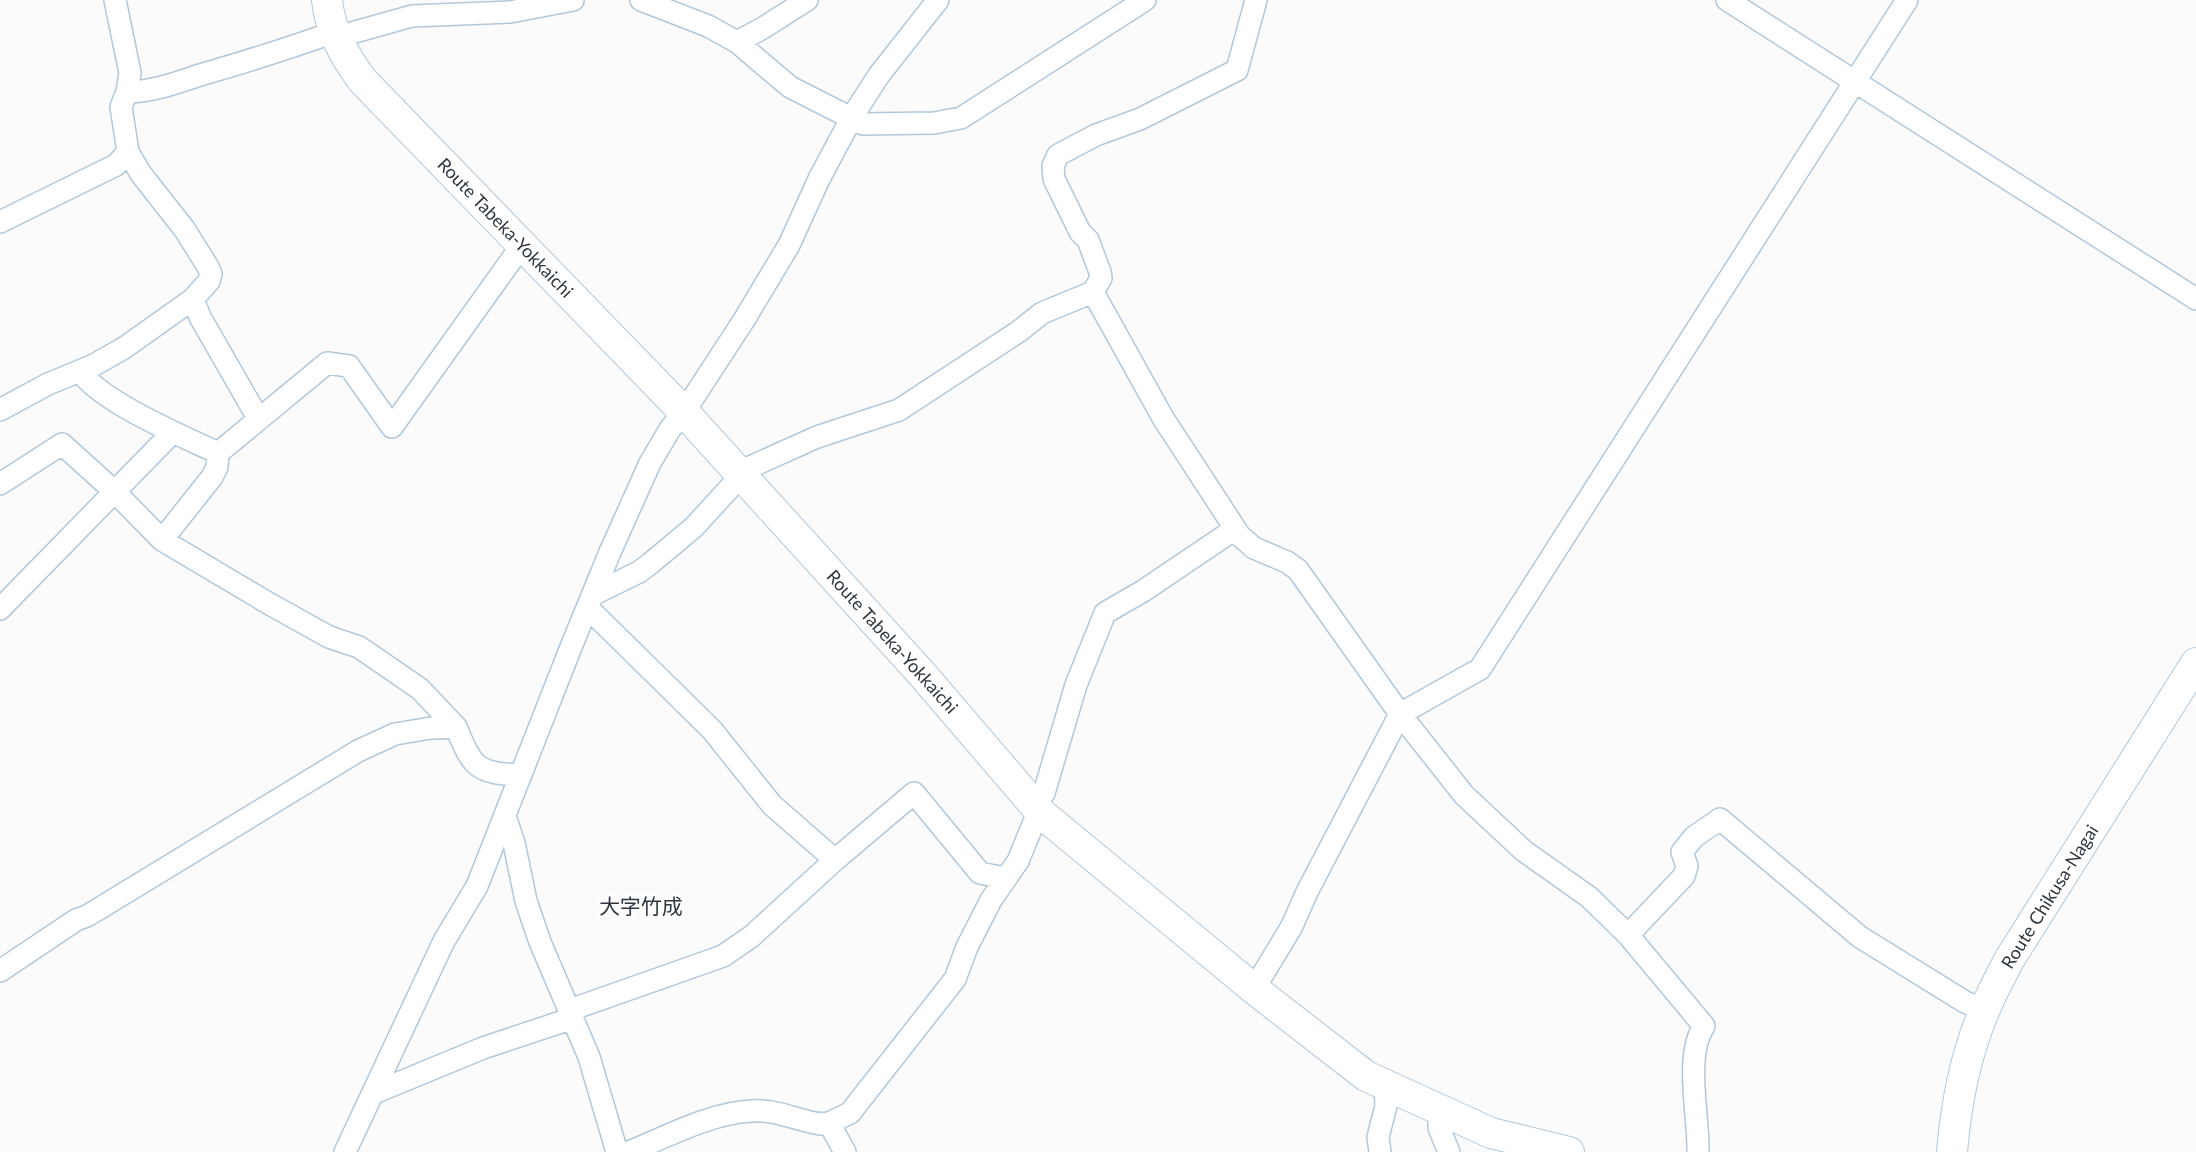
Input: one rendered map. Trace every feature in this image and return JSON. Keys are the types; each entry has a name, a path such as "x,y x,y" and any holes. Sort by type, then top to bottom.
{"main road":[{"name":"Route Tabeka-Yokkaichi","path":"327,0 335,35 363,81 684,412 930,684 1037,808 1254,989 1366,1076 1491,1133 1569,1152"},
{"name":"Route Chikusa-Nagai","path":"1952,1152 1968,1058 1984,1010 2009,960 2196,663"}],"street":[{"path":"0,410 124,348 193,299 209,281 211,274 185,230 141,174 128,152 121,107 130,73 115,0"},
{"path":"127,92 159,88 335,35 412,16 510,12 573,0"},
{"path":"641,0 708,26 737,42 790,87 842,115 872,125 934,123 961,118 1145,0"},
{"path":"737,42 807,0"},
{"path":"345,1152 444,941 477,886 610,552 650,463 789,245 819,179 852,117 879,75 938,0"},
{"path":"591,601 651,563 694,527 741,474 758,463 817,437 899,410 1018,332 1042,313 1093,292 1101,278 1100,272 1088,240 1080,232 1054,179 1053,166 1058,155 1096,135 1140,119 1237,70 1256,0"},
{"path":"1727,0 2196,299"},
{"path":"1254,989 1292,926 1400,714 1480,669 1908,0"},
{"path":"0,222 116,165 128,152"},
{"path":"162,540 212,477 217,467 218,453 327,363 349,366 392,428 522,245"},
{"path":"1093,292 1163,418 1235,529 1254,548 1294,565 1400,714 1464,795 1524,851 1589,897 1628,935 1704,1026 1698,1036 1693,1076 1698,1152"},
{"path":"193,299 258,418"},
{"path":"80,371 88,383 173,432 218,453"},
{"path":"4,596 115,492 173,432"},
{"path":"0,484 62,444 162,540 268,604 329,637 359,647 421,689 456,727 467,753 477,765 492,774 521,775"},
{"path":"629,1152 718,1118 751,1111 829,1124 850,1113 884,1067 947,992 961,969 967,947 1005,878 1018,861 1044,793 1076,685 1105,613 1143,592 1235,529"},
{"path":"591,601 712,730 772,805 835,860"},
{"path":"0,971 76,920 358,751 395,734 456,727"},
{"path":"374,1093 723,956 752,936 914,793 980,873 1005,878"},
{"path":"505,816 514,843 526,901 540,942 589,1057 617,1152"},
{"path":"1628,935 1684,876 1687,866 1682,852 1688,843 1720,818 1860,937 1965,1002 1984,1010"},
{"path":"1380,1152 1378,1137 1386,1107 1385,1084"},
{"path":"1439,1108 1439,1128 1449,1152"},
{"path":"829,1124 845,1152"}],"district":[{"name":"大字竹成","path":"641,907"}]}
